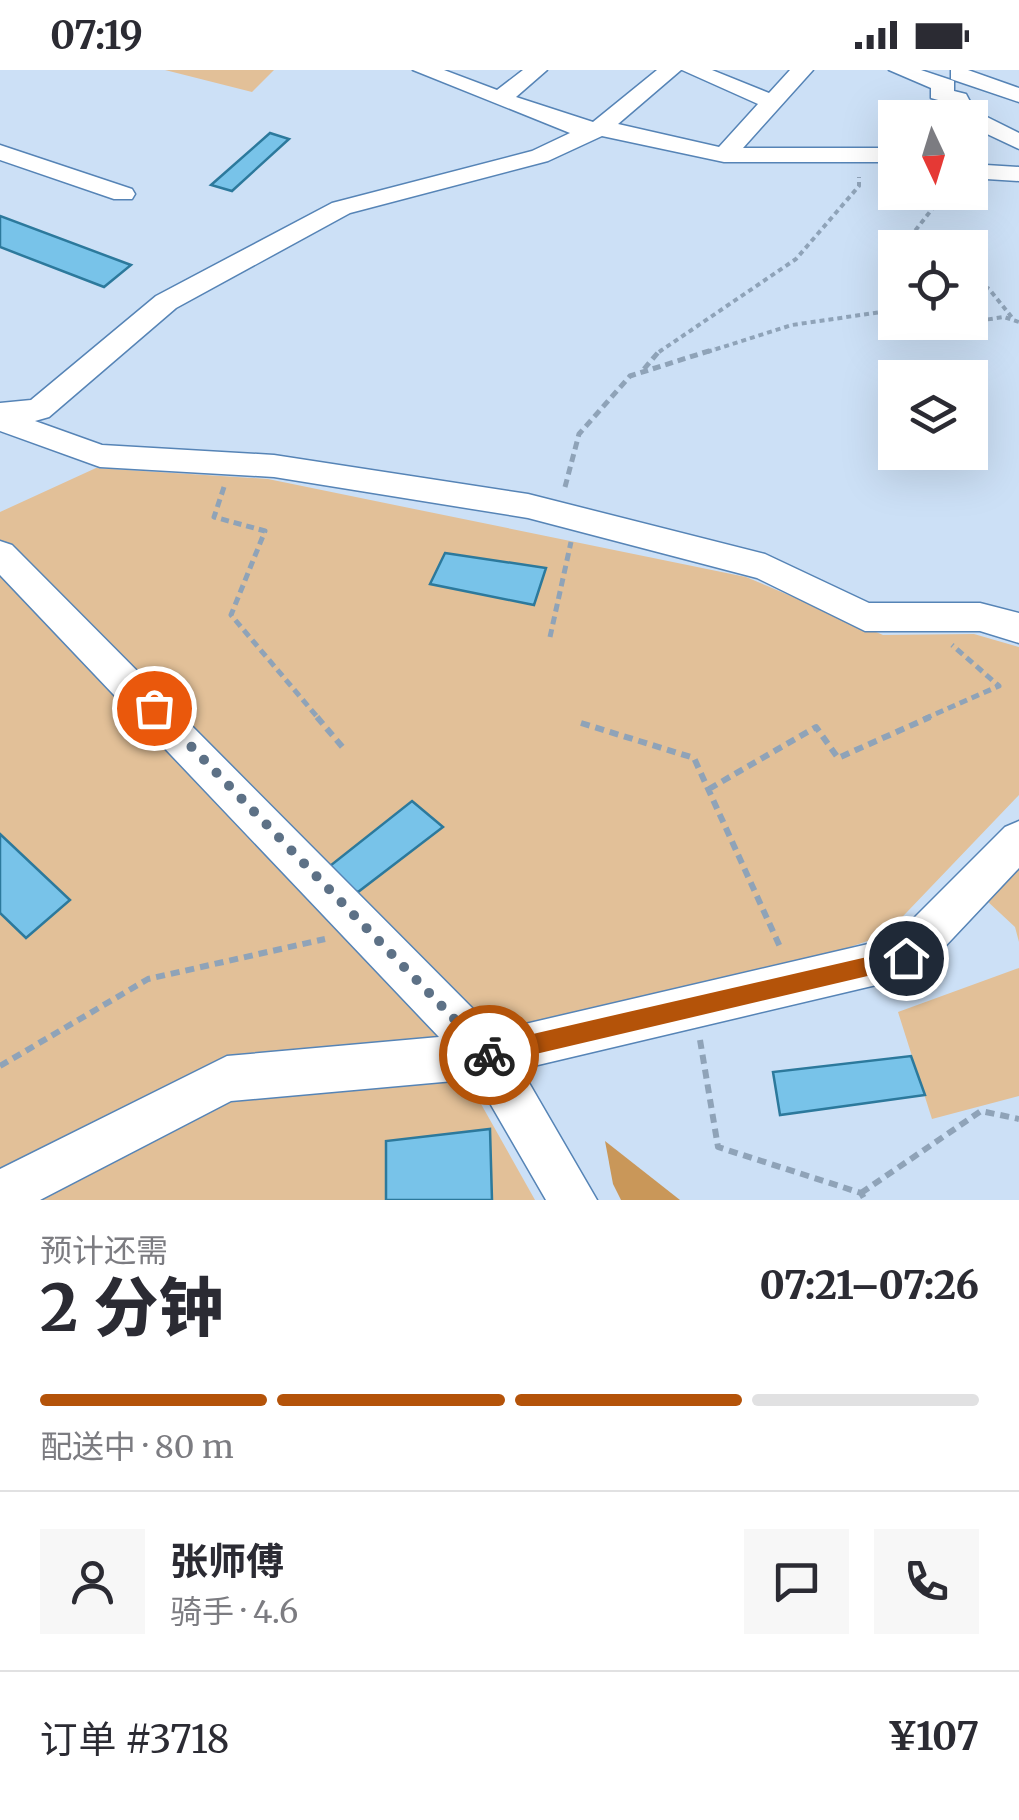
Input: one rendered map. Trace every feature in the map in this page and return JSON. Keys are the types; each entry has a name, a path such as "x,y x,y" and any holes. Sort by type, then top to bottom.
{"street":[{"path":"424,70 576,128 724,155 878,155"},
{"path":"499,100 536,70"},
{"path":"0,417 39,410 166,302 341,208 540,156 597,130 670,70"},
{"path":"692,70 773,102"},
{"path":"724,155 802,70"},
{"path":"900,70 1019,95"},
{"path":"951,81 966,115 1019,142"},
{"path":"0,152 123,194"},
{"path":"988,171 1019,174"},
{"path":"0,417 100,456 274,466 567,516 765,567 865,617 980,618 1019,628"},
{"path":"0,554 487,1055 573,1200"},
{"path":"0,1195 226,1079 487,1055 906,958 1019,840"}],"path":[{"path":"642,372 666,343 796,259 859,186 860,172 878,159"},
{"path":"916,230 931,210"},
{"path":"988,288 1016,321"},
{"path":"550,637 578,434 630,376 792,324 878,312"},
{"path":"988,322 1016,321"},
{"path":"232,464 214,517 265,531 231,616 344,750"},
{"path":"709,789 816,727 838,758 999,686 920,618"},
{"path":"581,723 694,758 797,984"},
{"path":"0,1066 148,979 367,930"},
{"path":"694,1008 718,1147 863,1197 981,1111 1019,1119"}],"shaded area":[{"path":"165,70 274,70 252,92"},
{"path":"96,468 268,479 746,577 883,635 974,634 1019,647 1019,795 885,935 467,1079 535,1200 0,1200 0,512"},
{"path":"1019,858 1019,942 1015,927 986,900"},
{"path":"1019,968 1019,1096 932,1119 898,1012"},
{"path":"605,1141 680,1200 621,1200 613,1184"}],"building":[{"path":"270,133 289,139 232,191 211,185"},
{"path":"0,216 131,265 104,287 0,247"},
{"path":"445,553 546,568 534,605 430,584"},
{"path":"412,801 443,827 358,892 316,877"},
{"path":"0,834 70,900 26,938 0,913"},
{"path":"911,1056 925,1095 780,1115 773,1072"},
{"path":"490,1129 492,1200 386,1200 386,1141"}],"way so far":[{"path":"154,708 489,1055"}],"route":[{"path":"489,1055 906,958"}]}
